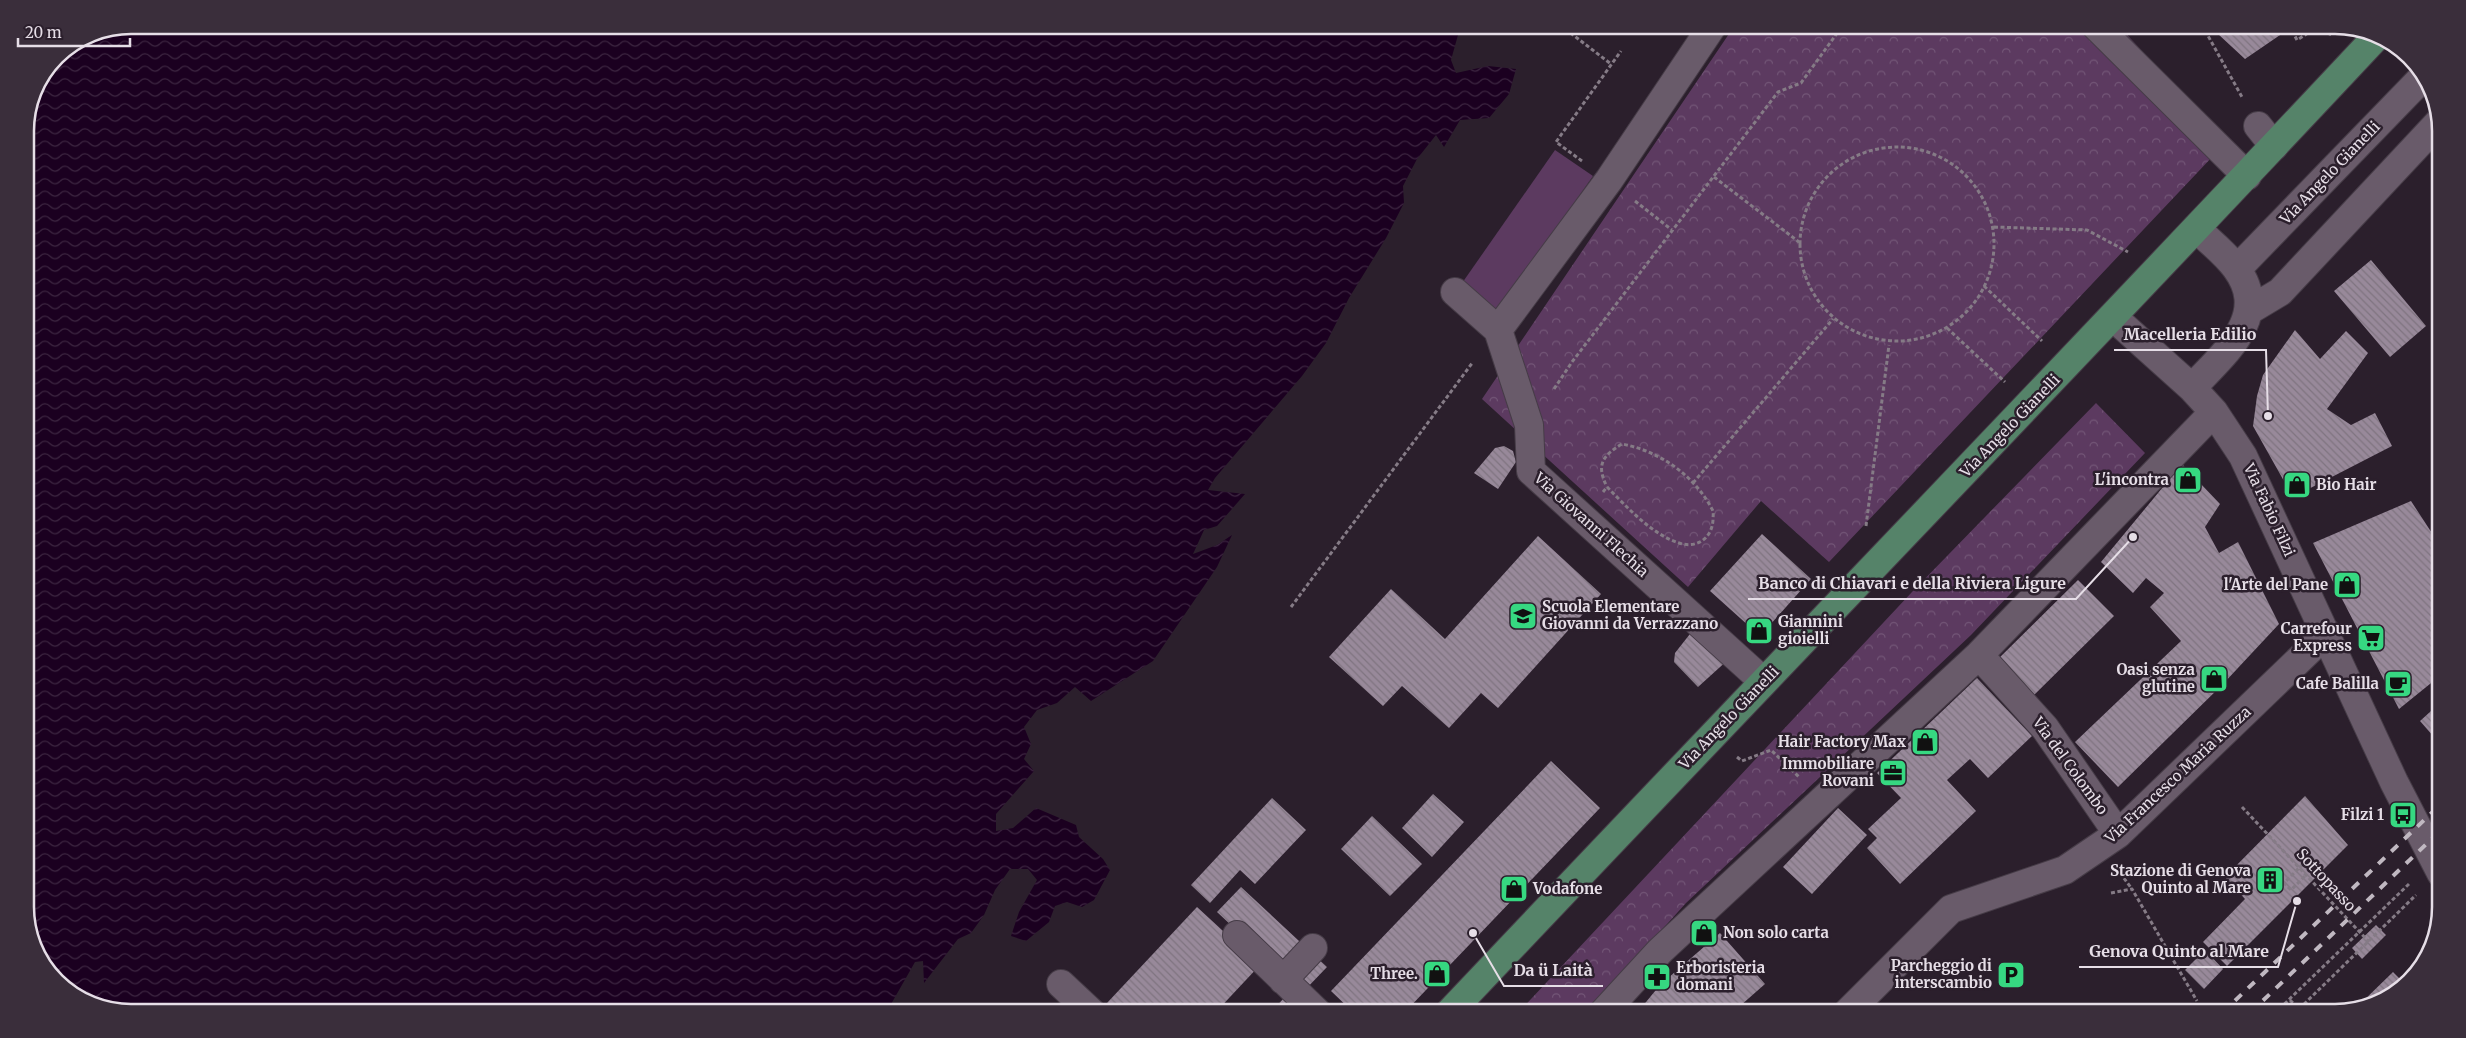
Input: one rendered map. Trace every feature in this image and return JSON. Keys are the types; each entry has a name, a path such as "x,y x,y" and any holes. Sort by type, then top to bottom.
{"main road":[{"name":"Via Angelo Gianelli","path":"1458,1004 1763,681 2068,366 2247,176 2266,136 2371,43"}],"street":[{"path":"1456,292 1498,330 1609,180 1707,34"},
{"path":"2104,34 2247,176"},
{"name":"Via Angelo Gianelli","path":"2236,269 2419,81"},
{"path":"2250,310 2280,292 2432,130"},
{"path":"2192,388 2234,342 2243,328 2250,310 2248,291 2236,269 2197,229"},
{"name":"Via Fabio Filzi","path":"2113,317 2192,388 2214,412 2244,456 2394,782 2429,875"},
{"name":"Via Giovanni Flechia","path":"1498,330 1529,425 1531,471 1763,681"},
{"path":"1611,1004 1660,951 1979,655 2214,412"},
{"name":"Via Francesco Maria Ruzza","path":"1856,1004 1951,909 2065,870 2118,834 2327,633"},
{"name":"Via del Colombo","path":"1979,655 2045,728 2118,834"},
{"path":"1236,936 1308,1004"},
{"path":"1283,980 1313,948"},
{"path":"1061,984 1082,1004"}],"path":[{"path":"1572,34 1611,64"},
{"path":"2207,34 2266,136"},
{"path":"2294,34 2297,40 2306,34"},
{"path":"2339,34 2371,43"},
{"path":"1529,425 1572,362 1778,92 1801,83 1836,35"},
{"path":"1620,51 1556,142 1609,180 1672,230"},
{"path":"1875,148 1917,148 1949,160 1965,173 1985,200 1994,227 1991,271 1976,302 1947,328 1915,341 1894,342 1861,336 1833,319 1812,293 1804,276 1799,242 1801,225 1814,193 1836,167 1875,148"},
{"path":"1714,177 1799,242"},
{"path":"1994,227 2086,230 2160,268"},
{"path":"1984,286 2068,366"},
{"path":"1692,483 1833,319"},
{"path":"1947,328 2030,405"},
{"path":"1291,607 1498,330"},
{"path":"1865,531 1889,346"},
{"path":"1622,444 1656,455 1683,472 1714,511 1712,528 1707,538 1696,545 1680,544 1666,537 1642,520 1606,487 1602,477 1601,464 1610,451 1622,444"},
{"path":"1581,516 1606,487"},
{"path":"1713,734 1742,761 1771,750 1824,799"},
{"name":"Sottopasso","path":"2242,807 2369,942"},
{"path":"2303,864 2284,884 2291,890 2306,875"},
{"path":"2285,1004 2429,875"},
{"path":"2111,892 2132,889 2197,1001"},
{"path":"2304,1004 2420,892"},
{"path":"2290,1000 2294,1004"}],"green space":[{"path":"1729,34 2126,34 2202,116 2214,155 1829,562 1761,501 1688,587 1482,399"},
{"path":"1555,150 1593,176 1498,313 1460,286"},
{"path":"2096,403 2145,453 1971,635 1686,903 1595,1004 1526,1004 1912,592"}],"water":[{"path":"124,34 1457,34 1451,60 1456,73 1488,66 1516,69 1509,94 1489,118 1460,120 1444,147 1436,135 1417,159 1403,186 1404,203 1386,238 1349,298 1326,343 1302,376 1215,478 1208,490 1245,494 1217,526 1204,530 1193,554 1217,545 1232,535 1217,567 1153,661 1091,701 1075,687 1057,703 1037,710 1024,727 1031,744 1024,759 1034,771 996,814 996,831 1013,828 1036,808 1076,825 1079,837 1103,859 1110,870 1094,900 1082,907 1067,902 1055,906 1049,922 1026,941 1011,936 1019,912 1037,880 1028,869 1010,869 995,890 984,915 971,933 958,939 924,983 923,961 915,962 891,1004 131,1004 106,1001 94,997 72,984 58,971 44,950 39,938 34,914 34,124 41,94 50,77 62,62 77,50 94,41"}],"building":[{"path":"2218,34 2282,34 2245,59"},
{"path":"2371,260 2426,326 2390,357 2334,291"},
{"path":"2295,330 2320,359 2346,331 2368,353 2327,409 2351,425 2375,413 2392,446 2293,497 2253,426 2257,396 2263,375"},
{"path":"1504,446 1513,451 1516,462 1498,489 1474,473 1495,448"},
{"path":"2182,464 2220,504 2205,527 2219,553 2238,542 2279,624 2223,684 2118,787 2075,742 2181,641 2150,607 2164,593 2146,578 2133,593 2101,562"},
{"path":"2411,501 2432,533 2432,682 2399,709 2313,543"},
{"path":"1762,534 1811,579 1760,636 1710,591"},
{"path":"1538,536 1601,594 1498,708 1481,693 1449,728 1402,686 1383,706 1329,657 1391,589 1445,639"},
{"path":"2078,580 2114,616 2028,701 1992,665"},
{"path":"1697,625 1730,658 1698,687 1674,662 1675,653"},
{"path":"1977,678 2032,736 1988,778 1970,759 1947,780 1976,811 1900,884 1867,848 1877,838 1868,829 1901,798 1877,773"},
{"path":"2432,710 2432,735 2420,721"},
{"path":"1551,761 1600,808 1413,1004 1345,1004 1331,991"},
{"path":"1433,794 1464,822 1432,857 1402,828"},
{"name":"Stazione di Genova Quinto al Mare","path":"2305,796 2348,845 2227,966 2203,942 2245,899 2225,877"},
{"path":"1272,798 1306,830 1255,884 1240,870 1210,903 1191,885"},
{"path":"1838,808 1867,835 1812,894 1783,867"},
{"path":"1372,816 1422,864 1390,896 1341,849"},
{"path":"1241,887 1327,967 1303,992 1217,912"},
{"path":"1197,907 1260,965 1223,1004 1107,1003"},
{"path":"2376,925 2386,935 2362,959 2352,948"},
{"path":"1720,933 1765,984 1742,1004 1644,1004 1660,985"},
{"path":"2205,950 2223,969 2204,989 2185,970"},
{"path":"2393,972 2400,979 2384,991 2365,999"},
{"path":"1284,998 1290,1004 1278,1004"}],"railway":[{"path":"2231,1004 2432,813"},
{"path":"2259,1004 2432,839"}],"place":[{"name":"Macelleria Edilio","path":"2268,416"},
{"name":"L'incontra","path":"2188,480"},
{"name":"Bio Hair","path":"2297,485"},
{"name":"Banco di Chiavari e della Riviera Ligure","path":"2133,537"},
{"name":"l'Arte del Pane","path":"2347,585"},
{"name":"Scuola Elementare Giovanni da Verrazzano","path":"1523,616"},
{"name":"Giannini gioielli","path":"1759,631"},
{"name":"Carrefour Express","path":"2371,638"},
{"name":"Oasi senza glutine","path":"2214,679"},
{"name":"Cafe Balilla","path":"2398,684"},
{"name":"Hair Factory Max","path":"1925,742"},
{"name":"Immobiliare Rovani","path":"1893,773"},
{"name":"Filzi 1","path":"2403,815"},
{"name":"Stazione di Genova Quinto al Mare","path":"2270,880"},
{"name":"Vodafone","path":"1514,889"},
{"name":"Genova Quinto al Mare","path":"2297,901"},
{"name":"Da ü Laità","path":"1473,933"},
{"name":"Non solo carta","path":"1704,933"},
{"name":"Three.","path":"1437,974"},
{"name":"Parcheggio di interscambio","path":"2011,975"},
{"name":"Erboristeria domani","path":"1657,977"}]}
